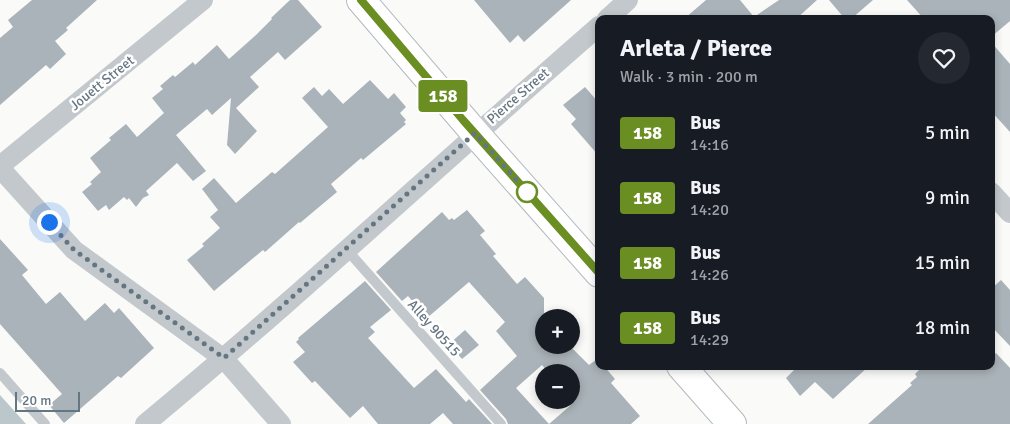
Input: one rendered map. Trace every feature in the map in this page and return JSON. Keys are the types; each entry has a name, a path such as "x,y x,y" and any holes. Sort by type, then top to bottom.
{"main road":[{"path":"361,0 595,268"},
{"path":"685,370 732,424"}],"street":[{"name":"Jouett Street","path":"0,167 203,0"},
{"path":"611,15 628,0"},
{"name":"Pierce Street","path":"145,424 224,358 347,250 475,133 595,29"},
{"path":"0,167 74,250 224,358 281,424"},
{"path":"995,196 1010,213"}],"lane":[{"name":"Alley 90515","path":"347,250 500,424"},
{"path":"0,373 45,424"}],"shaded area":[{"path":"0,395 26,424 0,424"}],"building":[{"path":"32,0 97,0 66,28 68,30 55,41 66,54 50,69 46,65 0,105 0,38 13,27 8,20"},
{"path":"290,0 298,0 322,27 285,60 278,52 250,77 259,87 236,108 257,131 235,154 227,145 231,98 212,115 207,109 176,135 206,171 193,181 177,163 146,191 149,195 143,198 136,207 129,198 127,200 124,197 109,210 106,205 98,211 82,192 92,184 90,182 101,172 90,158 126,124 137,137 164,113 152,98 163,89 160,86 173,75 175,77 193,62 195,65 217,45 229,59 256,35"},
{"path":"474,0 571,0 524,42 518,35 510,43"},
{"path":"706,0 740,0 752,15 689,15"},
{"path":"779,0 817,0 800,15 757,15"},
{"path":"829,0 873,0 856,15 842,15"},
{"path":"907,0 1010,0 1010,21 995,34 995,15 920,15"},
{"path":"995,47 1010,64 1010,132 995,115"},
{"path":"370,80 388,99 394,93 406,107 400,113 406,120 404,122 406,124 363,160 361,158 331,184 337,192 265,252 263,250 214,291 187,260 204,246 202,244 220,228 210,217 218,210 202,189 214,178 236,203 272,172 275,174 328,127 302,98 314,87 322,96 329,89 343,104"},
{"path":"585,87 595,98 595,151 571,124 576,119 563,105"},
{"path":"467,210 485,231 480,235 496,254 493,256 517,284 525,277 544,298 544,309 535,309 535,354 578,354 589,365 595,360 595,370 607,370 615,379 611,383 640,416 631,424 549,424 508,424 506,419 480,390 517,356 496,331 505,322 469,282 427,318 408,296 402,301 376,272 442,212 449,220 452,218 454,220"},
{"path":"0,239 28,270 22,275 46,304 60,292 85,321 105,303 114,313 119,308 154,348 121,378 118,376 64,423 49,405 62,394 0,324"},
{"path":"1001,280 1010,290 1010,346 995,330 995,285"},
{"path":"365,281 391,310 370,327 375,332 368,338 414,388 436,369 466,402 469,399 492,424 453,424 443,413 430,424 378,424 363,406 350,418 315,381 312,383 293,362 305,352 296,342 298,338"},
{"path":"465,330 479,345 462,359 449,344"},
{"path":"995,354 1010,368 1010,424 868,424 912,385 910,383 917,377 915,374 919,370 995,370"},
{"path":"794,370 865,370 833,399 815,382 800,396 786,378"}],"bus line":[{"name":"158","path":"361,0 463,120 595,268"}],"route":[{"path":"49,222 74,250 224,358 475,133 527,192"}]}
